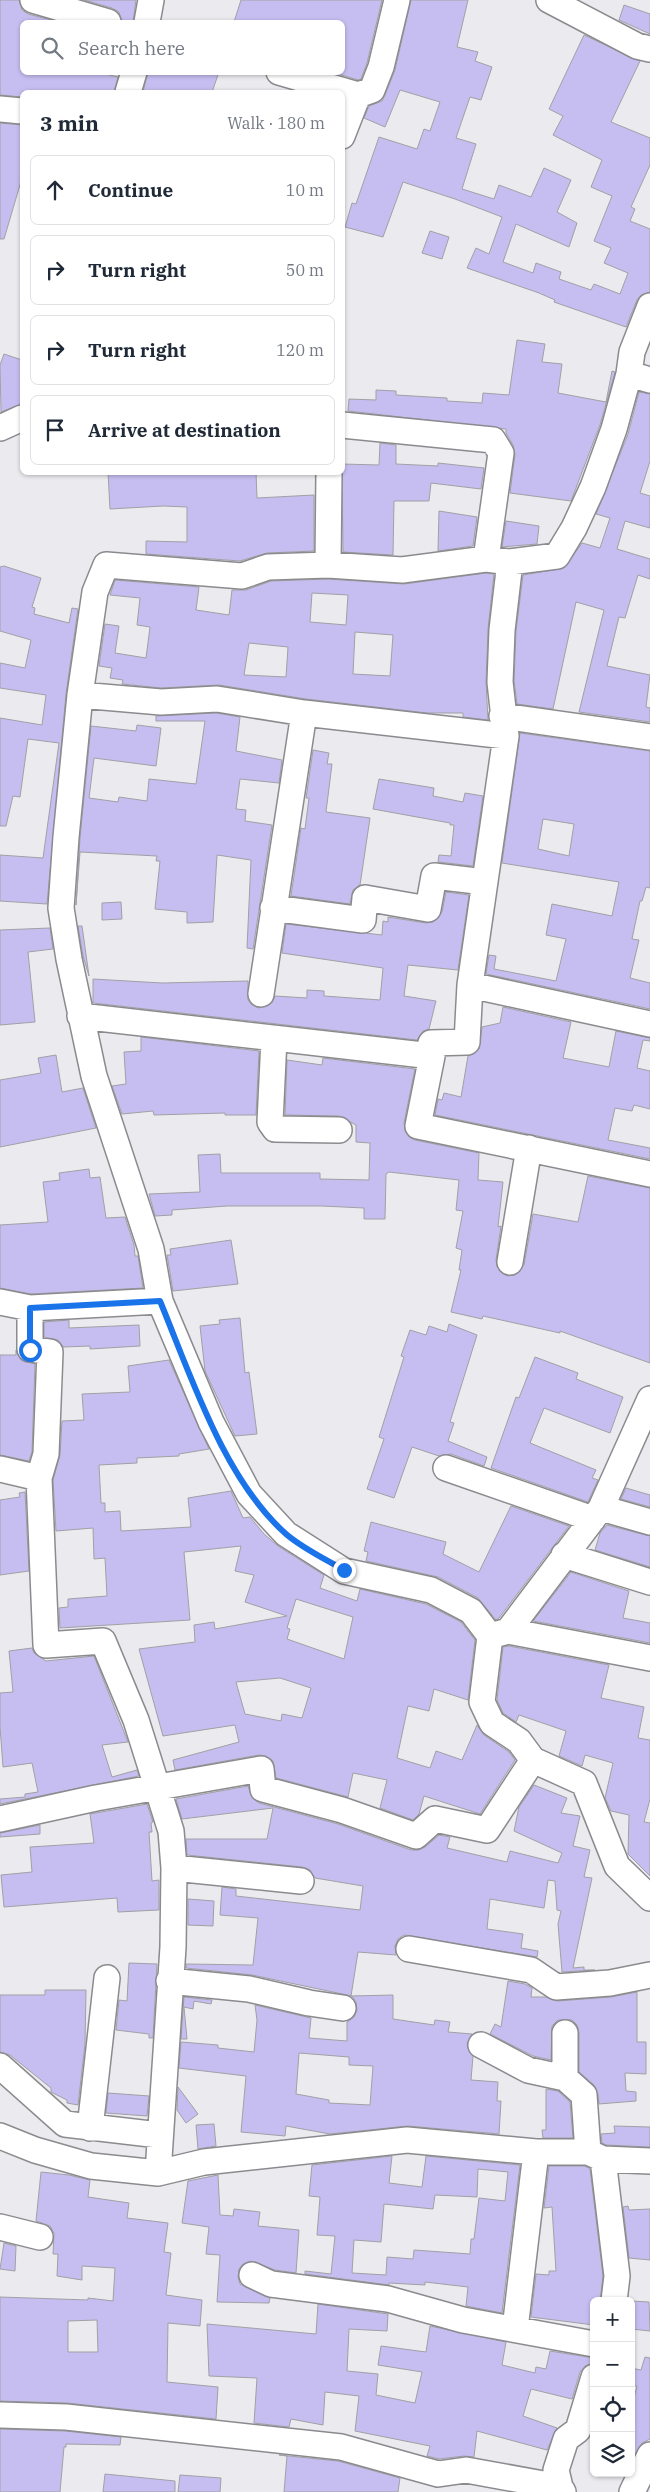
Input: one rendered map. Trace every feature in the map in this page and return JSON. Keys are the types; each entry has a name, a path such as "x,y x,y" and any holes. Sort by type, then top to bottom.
{"street":[{"path":"33,0 101,20"},
{"path":"147,20 151,0"},
{"path":"345,91 358,95 372,90 381,67 397,0"},
{"path":"549,0 582,8 638,46 650,49"},
{"path":"129,90 133,75"},
{"path":"289,75 341,90"},
{"path":"345,128 358,95"},
{"path":"0,109 20,111"},
{"path":"650,306 632,352 640,377 614,429 594,487 574,528 557,556 402,570 328,565 268,567 242,576 106,565 95,592 80,695 61,908 80,1016 94,1076 151,1249 160,1301 211,1422 249,1494 286,1534 344,1570 431,1590 471,1611 499,1633 650,1658"},
{"path":"0,428 20,419"},
{"path":"345,425 493,440 501,453 498,561 502,630 500,682 504,726 470,986 467,1042 431,1043 432,1056 418,1126 650,1174"},
{"path":"328,565 329,475"},
{"path":"80,695 161,702 217,699 304,714 650,737"},
{"path":"261,994 304,714"},
{"path":"273,908 363,920 365,898 428,909 434,876 485,882"},
{"path":"470,986 650,1024"},
{"path":"80,1016 432,1056"},
{"path":"274,1039 270,1122 272,1126 275,1129 339,1130"},
{"path":"510,1262 530,1148"},
{"path":"0,1302 30,1308 160,1301"},
{"path":"30,1308 30,1350 50,1352 46,1454 38,1478 46,1645 103,1641 123,1684 158,1786 171,1831 174,1868 173,1947 169,1981 158,2173"},
{"path":"650,1399 597,1514 499,1633 482,1702 492,1723 519,1741 533,1760 584,1783 616,1866 650,1898"},
{"path":"446,1468 597,1514 650,1522"},
{"path":"0,1469 38,1478"},
{"path":"564,1555 650,1582"},
{"path":"0,1819 158,1786 261,1769 263,1789 342,1810 416,1836 435,1818 487,1830 533,1760"},
{"path":"174,1868 301,1881"},
{"path":"409,1949 531,1970 556,1987 610,1983 650,1975"},
{"path":"90,2128 107,1978"},
{"path":"169,1981 249,1989 309,2003 343,2008"},
{"path":"565,2034 565,2078"},
{"path":"480,2045 528,2070 565,2078 584,2095 617,2276 614,2297"},
{"path":"0,2066 65,2124 159,2135"},
{"path":"0,2136 35,2150 91,2166 158,2173 204,2162 407,2140 650,2161"},
{"path":"516,2329 536,2152"},
{"path":"0,2228 40,2237"},
{"path":"252,2275 271,2284 388,2299 463,2320 590,2343"},
{"path":"0,2415 75,2418 341,2447 438,2474 466,2470 562,2490 556,2470 566,2439 578,2430 591,2387"},
{"path":"632,2492 650,2455"}],"building":[{"path":"0,0 19,0 22,10 28,14 51,20 20,20 20,75 110,75 118,77 115,90 20,90 20,97 0,95"},
{"path":"84,0 136,0 133,20 121,20 119,12 112,8"},
{"path":"241,0 382,0 367,63 361,79 358,80 342,75 345,75 345,20 235,20"},
{"path":"411,0 468,0 457,47 478,52 475,61 492,67 481,100 470,97 456,138 476,144 462,189 494,199 499,185 531,197 544,168 571,180 557,212 577,223 569,247 516,224 503,262 533,273 536,263 561,272 559,279 591,290 594,284 620,294 628,273 604,263 611,248 594,241 612,196 591,187 602,160 553,135 563,116 549,109 584,35 640,61 611,122 650,138 650,165 631,207 635,209 630,221 650,229 650,292 641,295 637,300 626,327 554,302 555,300 539,293 467,268 476,248 489,254 502,217 455,199 403,182 383,237 345,227 352,203 356,204 379,137 417,149 424,129 430,131 440,102 400,90 385,127 364,118 369,106 382,101 395,70"},
{"path":"624,5 650,14 650,34 619,20"},
{"path":"147,75 218,75 213,90 144,90"},
{"path":"0,123 20,125 20,185 4,239 0,239"},
{"path":"430,231 449,237 442,259 422,253"},
{"path":"517,340 545,344 542,362 562,364 558,393 606,402 612,371 615,372 600,425 571,501 510,493 515,454 506,429 348,411 349,399 376,400 376,390 396,391 396,395 447,398 447,401 482,403 483,393 509,395"},
{"path":"4,354 20,359 20,405 1,412 0,365"},
{"path":"639,392 650,394 650,461 640,493 650,496 650,528 625,521 617,549 650,559 650,579 638,575 625,618 619,617 607,666 650,675 646,707 650,708 650,722 579,712 604,610 576,602 553,709 517,704 514,681 516,631 523,575 564,568 582,543 600,548 610,518 596,514 628,434"},
{"path":"380,443 396,445 396,464 438,466 438,463 484,468 481,489 431,483 429,501 394,501 393,555 343,552 342,475 345,475 345,464 379,465"},
{"path":"108,475 256,475 257,498 314,495 314,551 267,553 240,561 146,554 146,541 187,542 187,507 163,506 110,509"},
{"path":"439,511 477,517 473,546 438,551"},
{"path":"506,521 539,526 537,544 502,547"},
{"path":"4,566 41,578 32,607 35,608 34,614 69,623 72,608 78,609 66,694 47,904 0,901 0,855 43,858 59,743 28,739 20,797 13,796 6,826 0,826 0,718 42,725 46,695 0,688 0,663 25,668 31,640 0,631 0,567"},
{"path":"486,573 494,574 488,629 486,682 488,720 463,717 463,713 427,713 306,699 219,685 161,688 122,684 123,680 110,678 112,668 99,666 105,624 119,626 115,653 146,658 150,627 137,625 140,598 110,595 115,580 199,587 196,610 229,615 232,590 246,590 271,581 328,579 404,584","holes":["312,593 348,595 346,625 310,622","355,632 393,635 390,676 353,674","249,643 288,647 286,677 244,675"]},
{"path":"216,713 240,717 236,751 282,760 279,783 240,779 236,809 246,810 245,821 272,825 253,949 247,948 251,860 217,855 213,922 187,923 187,912 155,909 160,861 156,861 157,856 80,852 76,905 80,838 91,726 136,731 137,725 161,728 156,766 94,758 89,798 118,802 119,797 147,801 149,779 196,784 205,721 156,721 156,716"},
{"path":"520,733 650,751 650,888 646,887 642,901 640,901 632,939 639,940 630,978 650,983 650,1009 486,974 489,955 496,956 494,969 556,981 566,939 546,935 552,904 612,916 619,882 502,863","holes":["543,819 574,824 569,856 538,849"]},
{"path":"313,750 329,753 327,764 332,764 326,812 370,818 360,885 353,890 350,904 291,896 301,828 305,829 309,798 306,798"},
{"path":"379,779 434,788 433,796 463,802 465,793 483,796 473,866 438,862 439,855 451,856 454,825 373,809"},
{"path":"446,892 469,895 458,970 408,965 404,996 436,1001 429,1029 423,1031 417,1040 93,1003 93,979 162,983 248,981 248,1000 252,1005 259,1008 272,1003 275,996 307,998 307,990 324,991 324,996 380,1000 383,968 282,953 286,924 382,935 383,921 388,922 388,917 426,923 433,922 442,912"},
{"path":"121,902 122,919 102,920 102,903"},
{"path":"78,926 82,926 89,976 83,956"},
{"path":"50,928 53,949 28,952 35,1022 0,1025 0,930"},
{"path":"503,1007 571,1022 563,1058 609,1067 616,1031 650,1038 650,1041 643,1040 637,1068 650,1071 650,1109 634,1105 632,1111 615,1108 608,1140 650,1148 650,1159 435,1115 438,1099 442,1100 444,1093 461,1097 468,1056 479,1049 482,1027 500,1023"},
{"path":"141,1037 259,1051 256,1115 225,1115 225,1113 154,1115 153,1111 122,1114 112,1086 126,1084 124,1052 141,1051"},
{"path":"56,1055 62,1092 83,1088 96,1128 0,1147 0,1080 41,1073 38,1058"},
{"path":"323,1058 415,1069 404,1123 405,1131 409,1137 415,1140 479,1153 478,1180 503,1182 498,1227 501,1226 496,1260 497,1267 507,1276 515,1275 524,1265 533,1214 578,1222 588,1176 650,1188 650,1363 560,1331 560,1333 483,1316 482,1319 451,1312 461,1270 459,1270 462,1250 456,1248 463,1211 456,1210 459,1180 389,1172 386,1174 385,1219 364,1219 364,1208 322,1206 227,1206 172,1210 172,1215 155,1216 149,1194 200,1192 198,1155 220,1154 221,1173 320,1173 320,1179 369,1180 370,1143 356,1142 356,1125 339,1116 285,1115 287,1060 322,1065"},
{"path":"89,1169 90,1178 100,1177 106,1218 125,1217 134,1245 135,1256 138,1256 143,1288 31,1294 0,1288 0,1225 48,1222 43,1182 60,1180 59,1173"},
{"path":"231,1240 238,1284 173,1291 167,1255 171,1255 170,1249"},
{"path":"240,1318 245,1373 249,1372 257,1434 235,1436 205,1371 200,1326 220,1324 219,1320"},
{"path":"69,1320 69,1328 139,1325 140,1346 90,1349 90,1346 63,1347 58,1340 44,1337 44,1322"},
{"path":"449,1324 477,1335 450,1422 454,1423 448,1441 487,1457 484,1466 451,1454 439,1456 412,1447 394,1498 367,1489 384,1439 379,1437 404,1357 401,1356 410,1330 426,1335 429,1326 447,1332"},
{"path":"16,1350 21,1360 35,1364 32,1452 29,1461 0,1455 0,1355 16,1355"},
{"path":"535,1357 578,1373 576,1379 623,1397 610,1433 544,1408 530,1443 596,1470 592,1478 598,1480 588,1502 491,1468 516,1397 519,1398"},
{"path":"169,1360 209,1449 179,1454 179,1456 137,1458 137,1463 99,1465 101,1503 105,1503 105,1512 120,1511 121,1531 191,1527 188,1498 231,1491 243,1518 250,1517 264,1534 278,1546 324,1575 320,1588 357,1601 360,1589 426,1604 461,1622 475,1640 468,1700 434,1689 429,1711 408,1706 397,1758 430,1768 436,1751 462,1760 477,1725 484,1735 509,1752 515,1760 480,1814 424,1796 419,1814 413,1820 380,1808 387,1780 353,1773 348,1797 276,1778 273,1761 266,1756 259,1755 175,1770 173,1760 239,1742 235,1725 163,1736 139,1649 195,1642 194,1625 214,1622 215,1629 287,1616 245,1602 254,1575 235,1571 241,1546 184,1552 190,1620 60,1628 59,1608 68,1607 68,1599 107,1596 105,1558 94,1559 93,1528 56,1531 53,1480 60,1455 62,1421 84,1420 82,1394 130,1392 128,1366","holes":["296,1599 353,1617 344,1659 287,1639 290,1629 287,1628","280,1678 311,1688 302,1718 282,1714 281,1721 245,1714 236,1682"]},
{"path":"626,1488 650,1495 650,1507 621,1499"},
{"path":"25,1492 29,1571 0,1575 0,1500 20,1497 19,1493"},
{"path":"511,1506 569,1526 496,1620 478,1598 438,1577 366,1561 368,1552 364,1551 371,1522 446,1542 443,1554 479,1572"},
{"path":"607,1525 650,1536 650,1567 595,1550 600,1533"},
{"path":"571,1572 629,1591 623,1618 650,1623 650,1643 533,1621"},
{"path":"509,1646 609,1665 601,1698 644,1707 638,1738 650,1740 650,1799 644,1822 650,1823 650,1876 628,1854 629,1815 611,1811 605,1798 613,1763 585,1755 582,1766 559,1756 566,1731 519,1715 516,1722 503,1713 497,1700 503,1647"},
{"path":"32,1648 34,1653 46,1661 94,1656 128,1742 102,1745 112,1777 137,1770 139,1776 0,1804 0,1799 25,1797 25,1794 38,1792 32,1763 3,1767 0,1727 0,1693 13,1692 9,1651"},
{"path":"534,1785 567,1798 561,1813 580,1816 573,1846 590,1850 584,1877 592,1878 573,1968 584,1967 584,1970 595,1970 562,1972 558,1924 561,1911 557,1910 555,1881 548,1880 544,1908 490,1899 487,1929 523,1934 521,1948 538,1951 537,1957 404,1935 398,1939 395,1946 396,1955 358,1952 351,1996 252,1975 186,1968 186,1964 253,1965 258,1918 220,1915 222,1887 236,1889 236,1896 360,1910 363,1886 315,1878 310,1870 302,1867 187,1855 186,1839 267,1839 273,1808 182,1819 176,1799 248,1786 252,1798 259,1803 338,1824 411,1850 425,1847 439,1835 450,1837 447,1848 507,1862 510,1851 558,1863 562,1853 514,1831 519,1807"},
{"path":"147,1804 153,1822 151,1823 152,1832 149,1832 152,1881 159,1880 159,1910 118,1912 117,1898 4,1907 1,1875 32,1872 30,1847 94,1843 90,1814"},
{"path":"40,1825 40,1834 0,1837 0,1833"},
{"path":"188,1899 214,1901 213,1926 188,1925"},
{"path":"129,1963 157,1964 153,2038 149,2038 149,2034 116,2030 119,2000 127,2001"},
{"path":"508,1981 525,1984 532,1988 531,1997 546,1997 557,2001 611,1997 637,1992 637,2042 646,2042 646,2074 625,2073 626,2091 636,2092 636,2101 599,2104 598,2094 594,2085 579,2072 579,2033 577,2025 572,2020 558,2020 552,2026 551,2060 533,2056 490,2034 495,2024 501,2027"},
{"path":"45,1990 86,1990 85,2044 78,2105 67,2103 67,2100 51,2092 51,2088 10,2055 0,2052 0,1995 45,1995"},
{"path":"393,1995 393,2019 434,2025 435,2020 450,2022 448,2032 472,2034 467,2045 473,2056 471,2080 498,2082 497,2101 501,2101 499,2134 408,2126 330,2134 286,2126 285,2136 241,2132 246,2076 179,2068 181,2042 218,2045 218,2048 254,2052 257,2020 255,2005 311,2018 309,2038 347,2041 347,2022 354,2017 357,2010 356,2002 352,1996","holes":["299,2053 349,2057 349,2065 373,2066 370,2105 329,2103 329,2100 296,2094"]},
{"path":"184,1997 212,2000 211,2004 194,2001 193,2009 184,2007 187,2039 181,2039"},
{"path":"178,2087 198,2114 186,2123 177,2110"},
{"path":"546,2089 558,2091 570,2102 573,2138 543,2138 542,2130 546,2130"},
{"path":"108,2093 149,2096 147,2116 106,2113"},
{"path":"214,2124 216,2146 198,2149 196,2125"},
{"path":"614,2126 650,2127 650,2147 606,2145 602,2143 601,2134 615,2133"},
{"path":"392,2156 389,2183 422,2187 426,2156 520,2165 502,2313 466,2306 468,2287 425,2282 425,2285 389,2283 389,2285 305,2274 305,2271 331,2274 335,2236 317,2235 320,2197 309,2196 312,2165","holes":["478,2169 508,2172 505,2201 479,2198 474,2239 471,2239 470,2254 414,2250 413,2259 387,2257 386,2275 352,2273 354,2240 381,2242 384,2204 433,2209 435,2195 477,2197"]},
{"path":"549,2166 585,2166 590,2169 603,2276 600,2297 590,2297 590,2324 531,2317 536,2274 549,2275 549,2271 556,2271 552,2207 544,2208"},
{"path":"41,2172 69,2175 90,2180 88,2197 129,2203 127,2218 168,2223 164,2252 171,2253 166,2295 202,2300 200,2326 168,2323 167,2382 218,2387 216,2419 67,2403 0,2401 0,2297 88,2300 88,2298 113,2301 115,2268 82,2266 82,2280 57,2276 58,2254 53,2254 54,2233 50,2226 36,2221","holes":["97,2320 98,2352 68,2352 68,2321"]},
{"path":"218,2175 220,2215 233,2216 234,2209 260,2212 258,2226 299,2230 296,2273 275,2270 251,2261 243,2264 239,2269 238,2277 240,2284 270,2298 269,2303 217,2302 220,2255 206,2254 209,2227 182,2223 188,2181"},
{"path":"628,2206 629,2210 650,2209 650,2260 629,2258 623,2207"},
{"path":"4,2243 16,2246 15,2271 0,2269"},
{"path":"635,2301 649,2302 650,2331 635,2329"},
{"path":"318,2304 388,2314 387,2331 349,2329 347,2371 378,2374 376,2395 415,2403 422,2372 378,2365 381,2346 426,2352 430,2326 506,2342 502,2365 535,2373 536,2367 546,2369 550,2351 590,2357 590,2364 585,2366 580,2372 572,2399 531,2389 523,2416 557,2428 547,2450 477,2431 474,2457 464,2456 439,2459 427,2456 430,2446 355,2431 359,2396 325,2392 323,2425 291,2419 289,2427 254,2423 257,2378 209,2376 207,2324 316,2334"},
{"path":"645,2357 650,2358 650,2439 642,2443 635,2454 635,2394 637,2386 635,2386 635,2369 641,2370"},
{"path":"0,2429 65,2431 121,2437 120,2445 66,2444 66,2447 64,2447 60,2492 0,2492"},
{"path":"279,2455 338,2461 400,2478 398,2492 284,2492 287,2456"},
{"path":"105,2474 175,2481 175,2492 103,2492"},
{"path":"180,2475 221,2478 220,2492 178,2492"}],"route":[{"path":"30,1350 30,1308 160,1301 211,1422 249,1494 286,1534 344,1570"}]}
